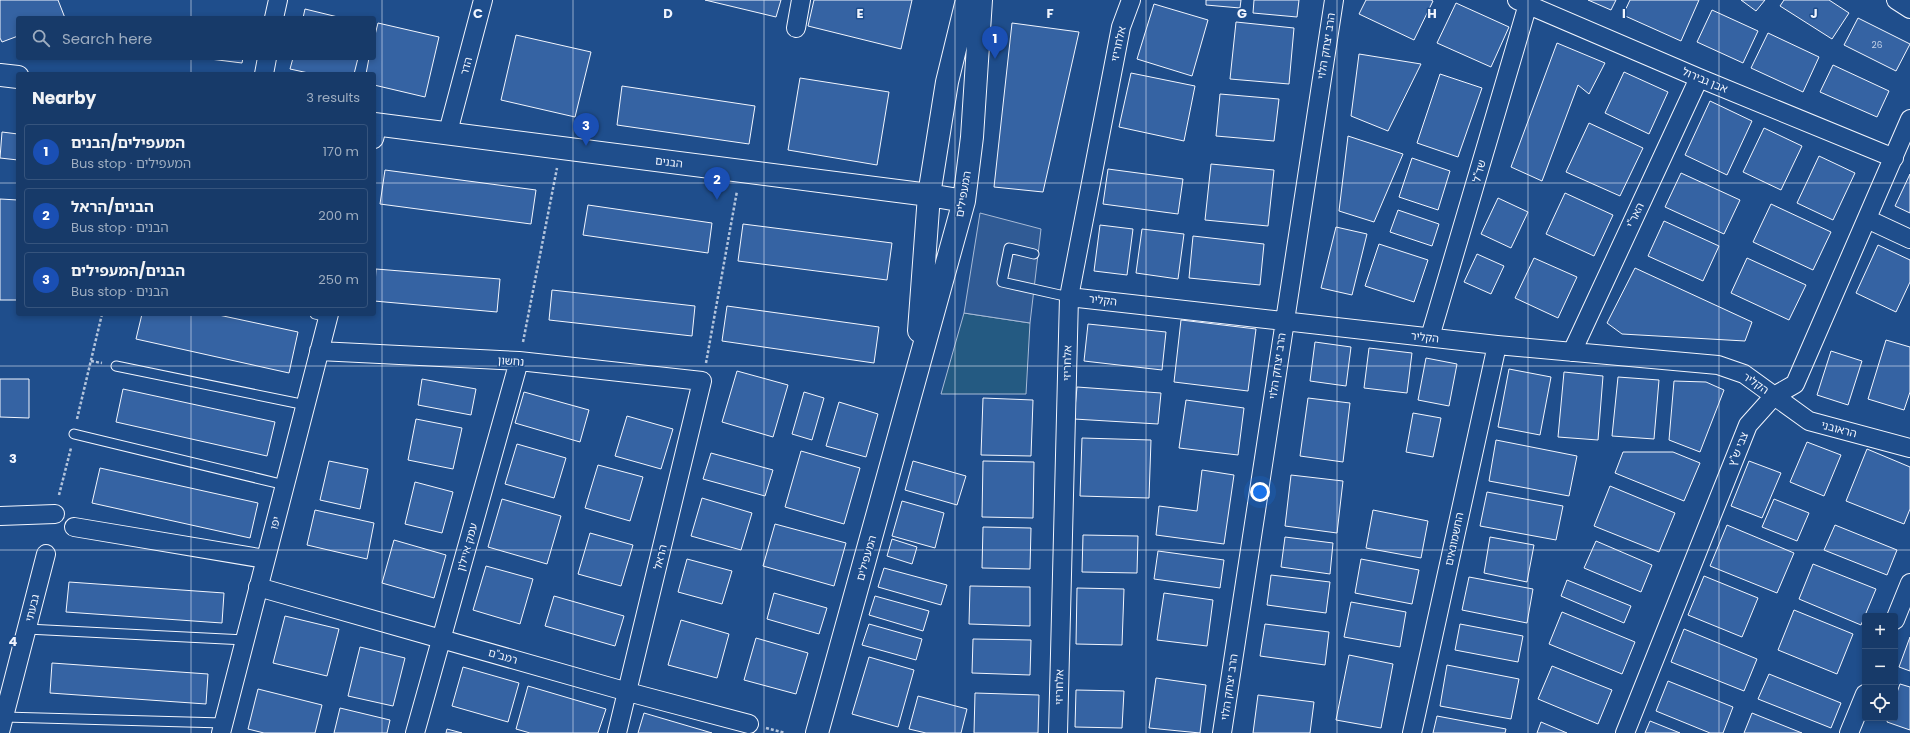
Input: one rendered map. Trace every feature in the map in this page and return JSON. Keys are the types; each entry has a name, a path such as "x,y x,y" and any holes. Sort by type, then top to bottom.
{"street":[{"path":"274,16 278,0"},
{"name":"הדר","path":"448,132 483,0"},
{"path":"796,28 801,0"},
{"name":"המעפילים","path":"915,382 929,195 947,82 967,0"},
{"name":"המעפילים","path":"817,733 964,201 972,137 981,0"},
{"name":"אלחריזי","path":"1058,733 1069,296 1121,27 1131,0"},
{"name":"הרב יצחק הלוי","path":"1222,733 1283,321 1334,0"},
{"path":"1896,0 1910,9"},
{"name":"אבן גבירול","path":"1523,2 1699,78 1894,158"},
{"name":"שד\"ל","path":"1430,337 1523,2"},
{"path":"264,72 267,60"},
{"path":"0,75 16,77"},
{"name":"האר\"י","path":"1572,352 1699,78"},
{"name":"צבי ש\"ץ","path":"1625,733 1748,425 1774,396 1795,384 1910,119"},
{"name":"הבנים","path":"376,129 448,132 929,195 964,201"},
{"path":"1867,219 1910,239"},
{"name":"הקליר","path":"1069,296 1497,345 1718,365 1744,374 1774,396"},
{"name":"יפו","path":"222,728 306,405 319,351 324,316"},
{"name":"החשמונאים","path":"1412,733 1497,345"},
{"name":"נחשון","path":"319,351 519,361 702,381"},
{"name":"עמק איילון","path":"415,733 519,361"},
{"name":"הראל","path":"617,733 702,381"},
{"name":"הראובני","path":"1774,396 1809,421 1910,448"},
{"path":"0,516 55,514"},
{"path":"74,527 265,560"},
{"name":"גבעתי","path":"2,724 46,554"},
{"path":"1898,613 1910,583"},
{"name":"רמב\"ם","path":"258,587 628,692 749,724"},
{"path":"1849,733 1862,701"}],"lane":[{"path":"1034,254 1009,248 1002,282 1069,296"},
{"path":"116,366 306,405"},
{"path":"74,434 285,485"},
{"path":"27,629 245,640"},
{"path":"2,724 222,728"}],"path":[{"path":"519,361 562,148"},
{"path":"702,381 740,171"}],"shaded area":[{"path":"980,213 1041,229 1030,323 964,313"},
{"path":"964,313 1030,323 1026,394 941,394"}],"building":[{"path":"0,0 58,0 64,16 16,16 16,37 2,42 0,38"},
{"path":"705,0 781,0 776,17"},
{"path":"814,0 912,0 901,49 808,26"},
{"path":"1206,0 1241,0 1240,8 1206,5"},
{"path":"1254,0 1299,0 1297,17 1253,13"},
{"path":"1366,0 1433,1 1414,40 1359,14"},
{"path":"1588,0 1616,0 1611,10"},
{"path":"1630,0 1699,0 1681,41 1623,15"},
{"path":"1741,0 1765,0 1756,11"},
{"path":"1784,0 1829,0 1849,13 1832,39 1780,6"},
{"path":"1456,3 1509,27 1491,67 1437,43"},
{"path":"1154,4 1208,20 1192,76 1137,59"},
{"path":"305,9 334,16 303,16"},
{"path":"1712,10 1758,31 1743,63 1697,42"},
{"path":"1858,18 1910,44 1896,71 1844,45"},
{"path":"1236,22 1294,28 1289,84 1230,79"},
{"path":"378,23 439,37 425,97 376,85 376,72 366,72 369,60 376,60 376,31"},
{"path":"1012,23 1079,32 1043,192 994,187"},
{"path":"1768,33 1819,57 1803,92 1751,68"},
{"path":"516,35 591,52 575,117 501,100"},
{"path":"1557,43 1605,63 1589,94 1578,85 1542,181 1511,167"},
{"path":"1359,54 1421,64 1388,131 1351,116"},
{"path":"218,60 243,60 242,63"},
{"path":"292,60 358,60 354,72 304,72 290,69"},
{"path":"1833,65 1889,91 1877,117 1820,92"},
{"path":"1624,72 1668,92 1649,134 1605,113"},
{"path":"1131,73 1195,86 1184,141 1119,127"},
{"path":"1440,74 1482,88 1458,157 1417,143"},
{"path":"800,78 889,92 877,165 788,150"},
{"path":"622,86 755,106 749,144 617,125"},
{"path":"1220,94 1279,99 1274,141 1216,136"},
{"path":"1710,101 1752,121 1727,175 1685,155"},
{"path":"1589,123 1643,148 1620,196 1566,172"},
{"path":"1764,128 1802,146 1781,190 1743,172"},
{"path":"2,132 16,134 16,160 0,158"},
{"path":"1348,136 1403,154 1374,222 1339,211"},
{"path":"1819,156 1855,173 1833,220 1797,203"},
{"path":"1412,158 1450,171 1438,210 1399,197"},
{"path":"1211,164 1274,170 1268,226 1205,220"},
{"path":"1108,169 1183,179 1178,214 1103,204"},
{"path":"385,170 536,190 531,224 380,204"},
{"path":"1681,173 1740,200 1724,234 1665,207"},
{"path":"1910,174 1910,213 1895,206"},
{"path":"1565,193 1613,215 1594,256 1546,234"},
{"path":"1498,198 1528,212 1511,248 1481,234"},
{"path":"0,199 16,200 16,300 0,300"},
{"path":"1771,204 1831,232 1813,270 1753,242"},
{"path":"588,205 712,223 708,253 583,235"},
{"path":"1398,210 1439,224 1432,246 1390,232"},
{"path":"1664,221 1719,246 1703,281 1648,256"},
{"path":"743,224 892,243 887,280 738,261"},
{"path":"1100,225 1133,229 1127,275 1094,271"},
{"path":"1336,227 1367,234 1352,295 1321,288"},
{"path":"1142,229 1184,234 1178,279 1136,273"},
{"path":"1193,236 1264,244 1260,285 1189,278"},
{"path":"1379,244 1428,260 1414,302 1365,286"},
{"path":"1878,245 1910,260 1910,282 1896,312 1856,293"},
{"path":"1477,254 1504,266 1491,294 1464,282"},
{"path":"1534,258 1577,277 1558,318 1515,298"},
{"path":"1747,258 1806,285 1789,320 1731,293"},
{"path":"1635,268 1752,322 1745,341 1622,334 1607,323"},
{"path":"376,269 500,279 497,312 376,301"},
{"path":"552,290 695,306 692,336 549,320"},
{"path":"727,306 879,327 874,363 722,341"},
{"path":"142,316 223,316 298,332 289,373 136,339"},
{"path":"1181,320 1256,329 1248,391 1174,382"},
{"path":"1088,324 1166,332 1162,370 1084,361"},
{"path":"1886,340 1910,347 1910,392 1904,410 1868,399"},
{"path":"1315,342 1351,347 1346,386 1310,381"},
{"path":"1369,348 1412,353 1407,393 1364,388"},
{"path":"1831,351 1862,361 1848,405 1817,395"},
{"path":"1426,358 1457,364 1449,406 1418,400"},
{"path":"1509,369 1551,377 1540,435 1498,427"},
{"path":"737,371 788,385 773,437 722,422"},
{"path":"1564,372 1603,376 1598,440 1558,437"},
{"path":"1618,377 1659,380 1654,439 1612,436"},
{"path":"0,379 29,379 29,418 0,417"},
{"path":"422,379 476,389 471,415 418,405"},
{"path":"1674,381 1706,382 1724,390 1700,452 1669,440"},
{"path":"1077,387 1161,393 1158,424 1074,419"},
{"path":"123,389 275,422 267,456 116,422"},
{"path":"524,392 589,410 580,442 515,423"},
{"path":"804,392 824,398 812,440 792,434"},
{"path":"983,398 1033,400 1031,456 981,455"},
{"path":"1308,398 1350,403 1343,462 1300,456"},
{"path":"1186,400 1244,408 1238,455 1179,448"},
{"path":"839,402 878,414 866,457 826,446"},
{"path":"1413,413 1441,418 1433,457 1406,452"},
{"path":"627,416 673,429 661,469 615,456"},
{"path":"416,419 462,428 453,469 408,460"},
{"path":"1082,438 1151,440 1149,498 1080,496"},
{"path":"1496,440 1577,456 1569,496 1489,481"},
{"path":"1807,442 1841,455 1824,496 1790,482"},
{"path":"517,444 566,458 554,498 505,484"},
{"path":"1867,449 1910,467 1910,509 1904,524 1846,501"},
{"path":"801,451 860,468 844,524 785,507"},
{"path":"1623,452 1673,452 1700,463 1684,501 1615,473"},
{"path":"711,453 773,470 765,496 703,479"},
{"path":"329,461 368,469 360,509 320,500"},
{"path":"913,461 966,476 957,505 905,490"},
{"path":"983,461 1034,462 1033,518 982,517"},
{"path":"1749,461 1781,473 1762,518 1731,506"},
{"path":"598,465 643,477 630,521 585,508"},
{"path":"100,468 258,503 250,538 92,503"},
{"path":"1202,470 1234,475 1224,544 1156,535 1159,506 1197,511"},
{"path":"1291,475 1343,481 1337,533 1285,526"},
{"path":"415,482 453,492 442,533 405,524"},
{"path":"1610,486 1675,513 1659,552 1594,526"},
{"path":"1487,492 1563,506 1556,540 1480,526"},
{"path":"702,498 752,513 741,550 691,536"},
{"path":"502,499 561,516 547,564 488,547"},
{"path":"1774,499 1809,513 1797,541 1762,527"},
{"path":"902,501 944,513 935,548 892,536"},
{"path":"315,510 374,523 367,559 307,545"},
{"path":"1373,510 1428,521 1421,558 1366,548"},
{"path":"775,524 846,543 834,586 763,566"},
{"path":"1727,525 1794,553 1777,593 1710,566"},
{"path":"1835,525 1897,550 1887,575 1824,550"},
{"path":"983,527 1031,528 1030,569 982,568"},
{"path":"590,533 633,545 621,586 578,574"},
{"path":"1083,535 1138,536 1137,573 1082,572"},
{"path":"1285,537 1333,543 1330,574 1281,567"},
{"path":"1490,537 1534,545 1527,582 1484,573"},
{"path":"892,539 917,547 912,564 887,556"},
{"path":"394,540 446,555 434,598 382,583"},
{"path":"1596,541 1652,565 1641,592 1584,568"},
{"path":"1158,551 1224,560 1220,588 1154,579"},
{"path":"687,559 732,571 722,604 678,592"},
{"path":"1361,559 1419,570 1412,604 1355,593"},
{"path":"1813,564 1876,589 1866,613 1862,613 1861,625 1799,599"},
{"path":"486,566 533,579 520,624 473,610"},
{"path":"884,568 947,585 941,605 878,587"},
{"path":"1271,575 1330,582 1326,613 1267,605"},
{"path":"1704,576 1758,598 1742,637 1688,615"},
{"path":"1469,577 1533,589 1527,623 1462,610"},
{"path":"1567,580 1631,606 1624,623 1561,596"},
{"path":"69,582 224,593 222,623 66,612"},
{"path":"970,586 1030,587 1030,626 969,624"},
{"path":"1077,588 1124,589 1122,645 1076,644"},
{"path":"774,593 827,608 819,634 767,619"},
{"path":"1164,593 1213,600 1207,646 1157,640"},
{"path":"554,596 624,616 615,646 545,626"},
{"path":"875,596 929,611 923,631 869,615"},
{"path":"1351,602 1406,612 1400,647 1344,637"},
{"path":"1794,610 1853,634 1837,674 1778,650"},
{"path":"1562,612 1635,642 1622,674 1549,644"},
{"path":"285,616 339,629 327,676 273,663"},
{"path":"681,620 729,634 717,678 668,665"},
{"path":"869,624 922,639 916,660 862,645"},
{"path":"1265,624 1329,632 1325,665 1260,656"},
{"path":"1460,624 1523,636 1518,662 1455,650"},
{"path":"1684,629 1757,659 1744,691 1671,662"},
{"path":"1910,637 1910,671 1899,667"},
{"path":"756,638 808,653 796,694 744,680"},
{"path":"973,639 1031,640 1030,675 972,673"},
{"path":"360,647 405,658 393,706 348,696"},
{"path":"1349,655 1393,664 1381,728 1336,720"},
{"path":"869,657 914,670 898,727 852,714"},
{"path":"52,663 208,674 206,704 50,693"},
{"path":"1447,665 1519,679 1511,719 1440,706"},
{"path":"1552,666 1612,690 1598,724 1538,699"},
{"path":"463,667 519,683 508,722 452,706"},
{"path":"1769,674 1841,703 1831,728 1758,699"},
{"path":"1156,678 1206,685 1200,733 1149,728"},
{"path":"1668,681 1733,707 1723,733 1710,733 1656,711"},
{"path":"1900,684 1910,687 1910,730 1887,722 1898,721 1898,690"},
{"path":"528,686 606,709 598,733 530,733 516,729"},
{"path":"258,689 322,705 315,733 264,733 248,729"},
{"path":"1076,690 1124,691 1122,728 1075,727"},
{"path":"975,693 1039,695 1038,733 974,733"},
{"path":"1258,695 1314,702 1310,733 1253,733"},
{"path":"918,696 967,709 961,733 926,733 909,729"},
{"path":"340,708 390,720 387,733 334,733"},
{"path":"644,713 712,733 638,733"},
{"path":"1752,713 1802,733 1744,733"},
{"path":"1437,716 1506,729 1505,733 1433,733"},
{"path":"1650,721 1680,733 1645,733"},
{"path":"1541,722 1567,733 1537,733"},
{"path":"447,729 462,733 446,733"}],"place":[{"name":"המעפילים/הבנים","path":"995,59"},
{"name":"הבנים/המעפילים","path":"586,146"},
{"name":"הבנים/הראל","path":"717,200"}]}
